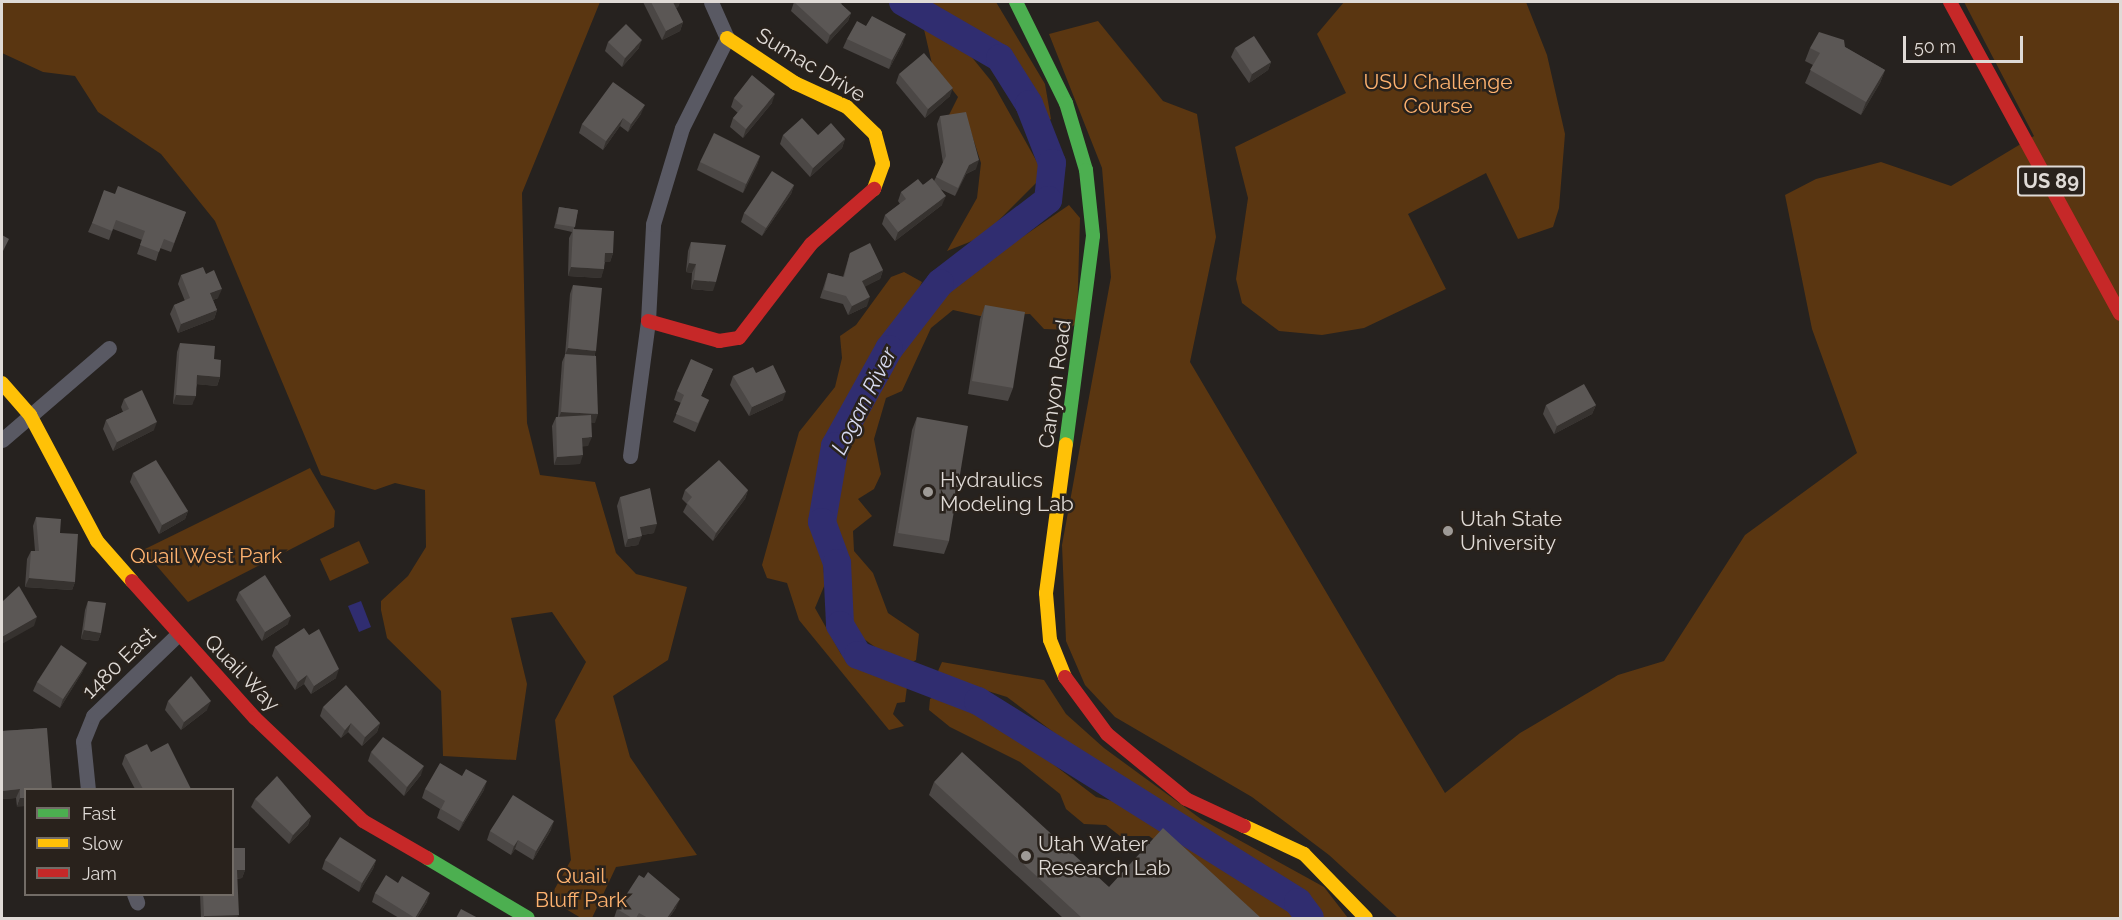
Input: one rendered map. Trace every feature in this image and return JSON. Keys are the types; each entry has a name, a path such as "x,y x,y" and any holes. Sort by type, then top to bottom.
{"street":[{"name":"Sumac Drive","path":"648,321 719,341 739,338 810,244 876,187 884,164 874,134 847,107 795,83 727,38 711,2"},
{"name":"Canyon Road","path":"1016,2 1066,103 1086,170 1093,236 1046,593 1050,640 1069,686 1107,734 1186,799 1304,854 1366,918"},
{"name":"US 89","path":"1950,2 2121,315"},
{"name":"Sumac Drive","path":"630,456 648,321 653,224 667,172 727,38"},
{"path":"2,440 110,348"},
{"name":"Quail Way","path":"2,383 30,415 97,541 176,636 363,821 528,918"},
{"name":"1480 East","path":"88,788 83,741 93,716 176,636"}],"green space":[{"name":"Quail Bluff Park","path":"2,2 600,2 522,193 527,423 540,475 595,482 616,553 636,574 687,587 668,660 613,696 630,757 697,855 616,867 592,918 581,918 549,899 571,860 555,720 586,662 552,612 511,618 527,684 516,760 443,756 441,691 387,638 381,610 381,601 408,576 426,547 425,490 395,483 375,490 321,475 215,221 161,154 98,112 75,76 43,72 2,53"},
{"path":"917,2 996,2 1045,84 1051,119 1045,124 1038,119 996,41 969,44 966,50 992,82 1041,169 1039,180 982,237 947,251 977,198 981,163 969,126 948,117 958,97 932,64 923,25 935,15"},
{"name":"USU Challenge Course","path":"1344,2 1526,2 1547,55 1565,134 1559,208 1553,227 1518,239 1486,173 1408,214 1446,289 1364,328 1322,335 1279,331 1242,303 1236,279 1248,198 1235,147 1346,93 1317,34"},
{"path":"1964,2 2120,2 2120,918 1398,918 1329,855 1252,797 1115,717 1085,685 1066,641 1062,545 1111,277 1102,168 1049,34 1098,21 1163,101 1197,114 1216,237 1190,362 1445,793 1520,733 1618,675 1664,661 1745,535 1857,453 1812,329 1785,195 1816,179 1881,162 1951,186 2034,136"},
{"path":"1069,205 1080,218 1077,322 1069,330 1044,329 1030,314 980,316 953,310 931,328 902,391 886,398 874,439 881,474 874,489 858,499 872,516 853,531 854,551 873,573 888,613 919,634 916,660 909,664 889,657 857,634 843,614 839,544 833,536 821,544 825,584 815,608 841,654 870,674 907,687 905,702 897,703 893,714 904,726 889,730 799,620 787,583 767,578 762,565 799,432 835,387 842,358 840,336 856,325 891,277 904,272 922,282 905,317"},
{"name":"Quail West Park","path":"310,468 335,511 334,527 188,602 143,550"},
{"path":"359,541 369,563 330,581 320,559"},
{"path":"942,662 1044,680 1066,714 1104,748 1201,819 1324,887 1348,918 1247,918 1183,859 1149,836 1120,836 1106,825 1084,824 1066,809 1060,794 1020,762 950,727 929,710 930,699 940,693 972,702 1096,797 1134,806 1203,853 1232,865 1235,855 1136,795 1007,697 946,678 938,671"}],"shaded area":[{"path":"361,601 371,627 359,632 348,606"}],"building":[{"path":"651,2 673,2 683,22 666,31"},
{"path":"794,2 839,2 851,13 830,35"},
{"path":"872,16 906,34 892,60 847,39 857,21 866,26"},
{"path":"626,24 642,40 625,58 608,42"},
{"path":"1819,32 1844,40 1845,47 1885,70 1866,102 1810,70 1820,53 1810,48"},
{"path":"1254,36 1271,62 1252,74 1235,48"},
{"path":"924,53 953,88 928,109 899,74"},
{"path":"752,75 775,94 746,129 733,118 743,106 734,98"},
{"path":"613,82 645,105 631,124 623,118 606,141 582,124"},
{"path":"966,112 979,160 969,165 958,188 936,177 946,156 940,116"},
{"path":"802,118 818,135 831,123 845,139 813,168 783,135"},
{"path":"714,133 760,156 746,184 700,162"},
{"path":"772,171 794,185 766,228 744,213"},
{"path":"932,178 946,196 898,232 885,215 906,199 901,192 918,179 923,185"},
{"path":"118,186 186,212 174,243 164,239 159,252 140,245 145,231 116,220 112,231 92,223 104,190 115,194"},
{"path":"559,207 578,210 575,227 556,224"},
{"path":"573,229 614,231 613,253 605,253 604,269 571,267"},
{"path":"2,235 9,239 2,253"},
{"path":"691,242 726,245 716,282 694,280 696,264 689,263"},
{"path":"870,243 883,270 862,281 870,297 852,306 846,296 824,290 828,273 844,277 850,253"},
{"path":"203,267 206,274 214,270 222,289 210,293 217,310 181,324 174,305 190,298 181,275"},
{"path":"573,285 602,288 596,351 568,348"},
{"path":"985,305 1025,312 1013,388 972,381"},
{"path":"180,343 215,346 214,359 221,360 220,377 197,375 196,396 176,395"},
{"path":"565,354 596,356 598,414 561,412"},
{"path":"691,359 713,369 701,396 709,400 698,423 676,414 684,395 677,391"},
{"path":"773,365 786,392 752,407 733,376 753,367 756,373"},
{"path":"1584,384 1596,405 1557,426 1546,405"},
{"path":"142,390 157,422 117,442 106,420 129,409 124,399"},
{"path":"591,415 592,437 582,438 583,455 557,457 556,417"},
{"name":"Hydraulics Modeling Lab","path":"917,417 968,426 949,541 898,533"},
{"path":"156,460 188,511 162,525 133,473"},
{"path":"719,460 748,490 716,533 687,503 692,497 685,490"},
{"path":"650,488 657,524 640,527 642,536 628,539 620,497"},
{"path":"36,517 61,519 60,533 78,534 75,582 29,578 31,551 39,551"},
{"path":"265,575 291,616 265,632 239,592"},
{"path":"19,586 37,617 2,637 2,602"},
{"path":"88,601 106,603 101,633 84,630"},
{"path":"304,628 309,635 319,629 339,669 314,686 307,675 298,682 275,647"},
{"path":"61,645 87,663 63,699 37,682"},
{"path":"191,676 211,701 184,722 168,701"},
{"path":"346,685 380,723 365,737 351,723 345,730 323,707"},
{"path":"47,728 52,788 24,788 24,798 20,798 20,789 2,791 2,731"},
{"path":"383,737 424,766 407,787 371,752"},
{"path":"168,743 190,788 142,788 125,755 147,744 151,752"},
{"name":"Utah Water Research Lab","path":"962,752 1109,887 1163,828 1261,918 1082,918 934,782"},
{"path":"440,763 462,776 466,769 487,781 463,822 441,809 445,801 425,789"},
{"path":"277,776 311,816 293,835 255,799"},
{"path":"513,795 554,821 536,851 518,840 514,846 490,831"},
{"path":"340,837 376,860 362,883 325,860"},
{"path":"234,848 245,848 245,870 237,870 239,915 204,916 203,896 234,896"},
{"path":"648,872 680,899 667,918 648,918 639,913 636,918 632,918 617,909 639,875 644,878"},
{"path":"386,875 398,883 402,876 430,893 415,918 375,893"},
{"path":"461,909 478,918 456,918"}],"waterway":[{"name":"Logan River","path":"903,2 1000,58 1029,104 1052,163 1048,200 940,283 889,349 835,446 822,522 837,563 840,625 858,655 978,701 1298,902 1310,918"}],"traffic: fast":[{"path":"1016,2 1066,103 1086,170 1093,236 1066,444"},
{"path":"427,858 528,918"}],"traffic: slow":[{"path":"727,38 795,83 847,107 875,134 883,164 874,189"},
{"path":"2,383 30,415 97,541 132,581"},
{"path":"1065,677 1050,640 1046,593 1066,444"},
{"path":"1244,826 1304,854 1366,918"}],"traffic: jam":[{"path":"1950,2 2120,314"},
{"path":"648,321 719,341 739,338 811,244 874,189"},
{"path":"132,581 255,718 363,821 427,858"},
{"path":"1065,677 1107,734 1186,799 1244,826"}],"place":[{"name":"Hydraulics Modeling Lab","path":"928,492"},
{"name":"Utah State University","path":"1448,531"},
{"name":"Utah Water Research Lab","path":"1026,856"}]}
